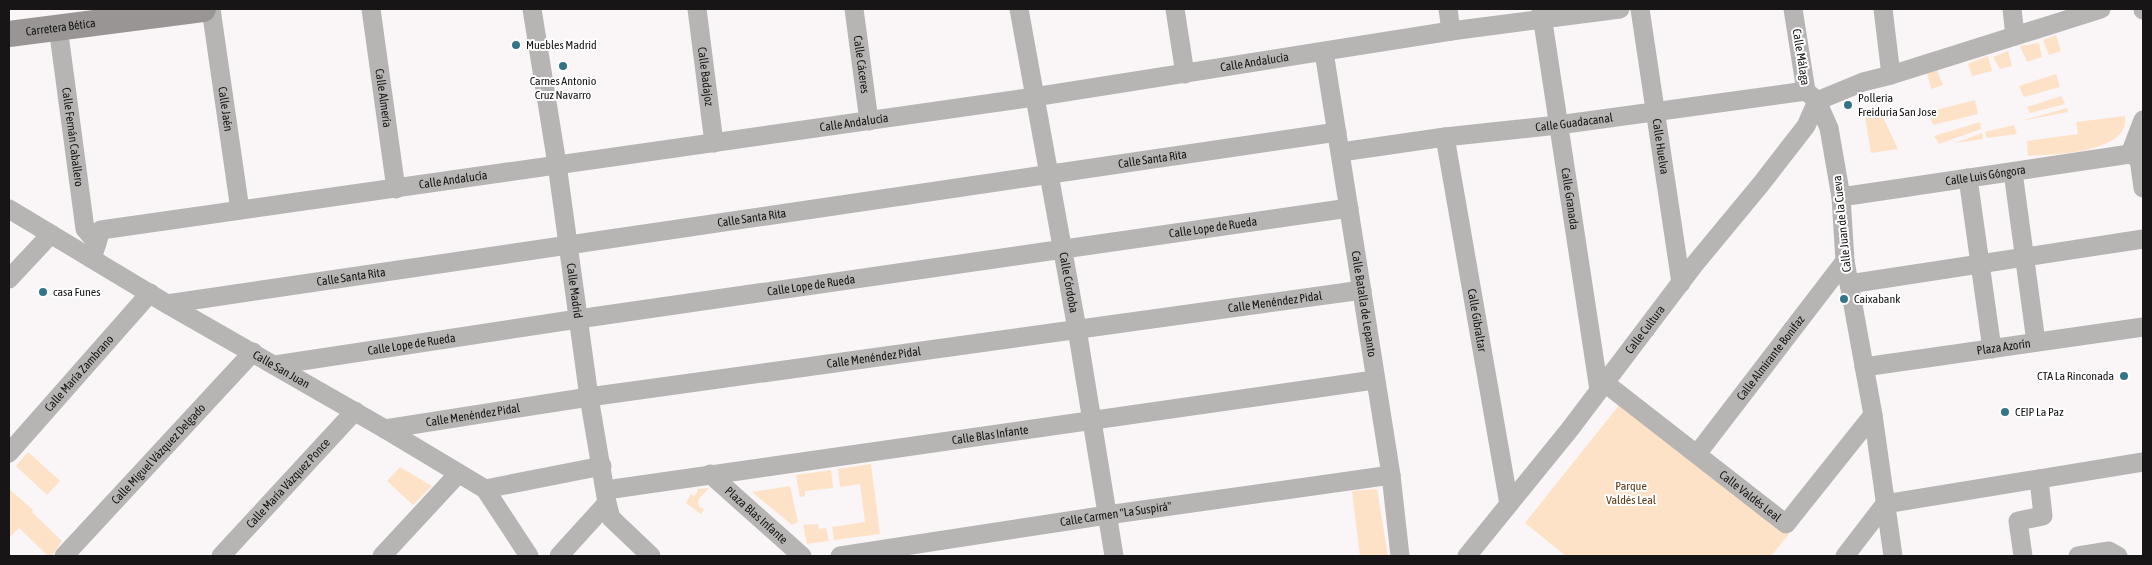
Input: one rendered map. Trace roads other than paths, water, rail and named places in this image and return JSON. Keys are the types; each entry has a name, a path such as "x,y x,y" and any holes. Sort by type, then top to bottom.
{"street":[{"name":"Carretera Bética","path":"9,34 58,28 86,16 202,9"},
{"name":"Calle Jaén","path":"211,9 240,210"},
{"name":"Calle Almería","path":"371,9 396,189"},
{"name":"Calle Madrid","path":"532,9 557,164 589,397 610,518 651,556"},
{"name":"Calle Badajoz","path":"697,9 714,143"},
{"name":"Calle Cáceres","path":"854,9 869,120"},
{"name":"Calle Córdoba","path":"1019,9 1077,329 1114,556"},
{"path":"1175,9 1185,74"},
{"path":"1448,9 1452,31"},
{"name":"Calle Andalucía","path":"94,251 100,230 1034,97 1324,52 1542,14 1620,9"},
{"name":"Calle Huelva","path":"1640,9 1681,283"},
{"name":"Calle Málaga","path":"1793,9 1811,96"},
{"path":"1883,9 1891,75"},
{"path":"2012,9 2015,36"},
{"path":"1811,96 1891,75 2101,9"},
{"name":"Calle Granada","path":"1542,14 1558,125 1602,386"},
{"name":"Calle Fernán Caballero","path":"58,28 85,229 94,251"},
{"name":"Calle Batalla de Lepanto","path":"1324,52 1341,152 1374,380 1391,475 1400,556"},
{"name":"Calle Guadacanal","path":"1341,152 1446,137 1654,112 1811,96"},
{"name":"Calle Juan de la Cueva","path":"1811,96 1829,128 1841,197 1845,260 1872,415 1893,556"},
{"name":"Calle Cultura","path":"1467,556 1510,504 1681,283 1806,126 1811,96"},
{"path":"2143,120 2130,154 2139,159 2143,188"},
{"name":"Calle Santa Rita","path":"167,304 1049,172 1337,132"},
{"name":"Calle Gibraltar","path":"1446,137 1510,504"},
{"name":"Calle Luis Góngora","path":"1841,197 2130,154"},
{"path":"2013,172 2036,342"},
{"path":"1968,178 1992,349"},
{"name":"Calle San Juan","path":"9,208 51,234 94,251 150,294 386,429 485,489 529,556"},
{"name":"Calle Lope de Rueda","path":"275,365 578,318 1349,208"},
{"path":"9,279 51,234"},
{"path":"1849,284 2143,239"},
{"name":"Calle Almirante Bonifaz","path":"1697,454 1845,260"},
{"name":"Calle Menéndez Pidal","path":"386,429 589,397 1362,290"},
{"name":"Calle María Zambrano","path":"9,453 150,294"},
{"name":"Plaza Azorín","path":"1864,367 2143,327"},
{"name":"Calle Miguel Vázquez Delgado","path":"64,556 253,352"},
{"name":"Calle Blas Infante","path":"606,496 710,474 1374,380"},
{"name":"Calle Valdés Leal","path":"1602,386 1697,454 1786,524 1872,415"},
{"name":"Calle María Vázquez Ponce","path":"221,556 355,411"},
{"path":"1844,556 1885,504 2143,462"},
{"path":"485,489 602,466"},
{"path":"382,556 458,474"},
{"name":"Plaza Blas Infante","path":"710,474 802,556"},
{"name":"Calle Carmen \"La Suspirá\"","path":"840,556 886,553 1107,515 1391,475"},
{"path":"2023,556 2018,521 2043,516 2039,479"},
{"path":"559,556 606,496"},
{"path":"2078,556 2109,551 2118,556"}],"place":[{"name":"Muebles Madrid","path":"516,45"},
{"name":"Carnes Antonio Cruz Navarro","path":"563,66"},
{"name":"Polleria Freiduria San Jose","path":"1848,105"},
{"name":"casa Funes","path":"43,292"},
{"name":"Caixabank","path":"1844,299"},
{"name":"CTA La Rinconada","path":"2124,376"},
{"name":"CEIP La Paz","path":"2005,412"}],"park label":[{"name":"Parque Valdés Leal","path":"1631,493"}]}
